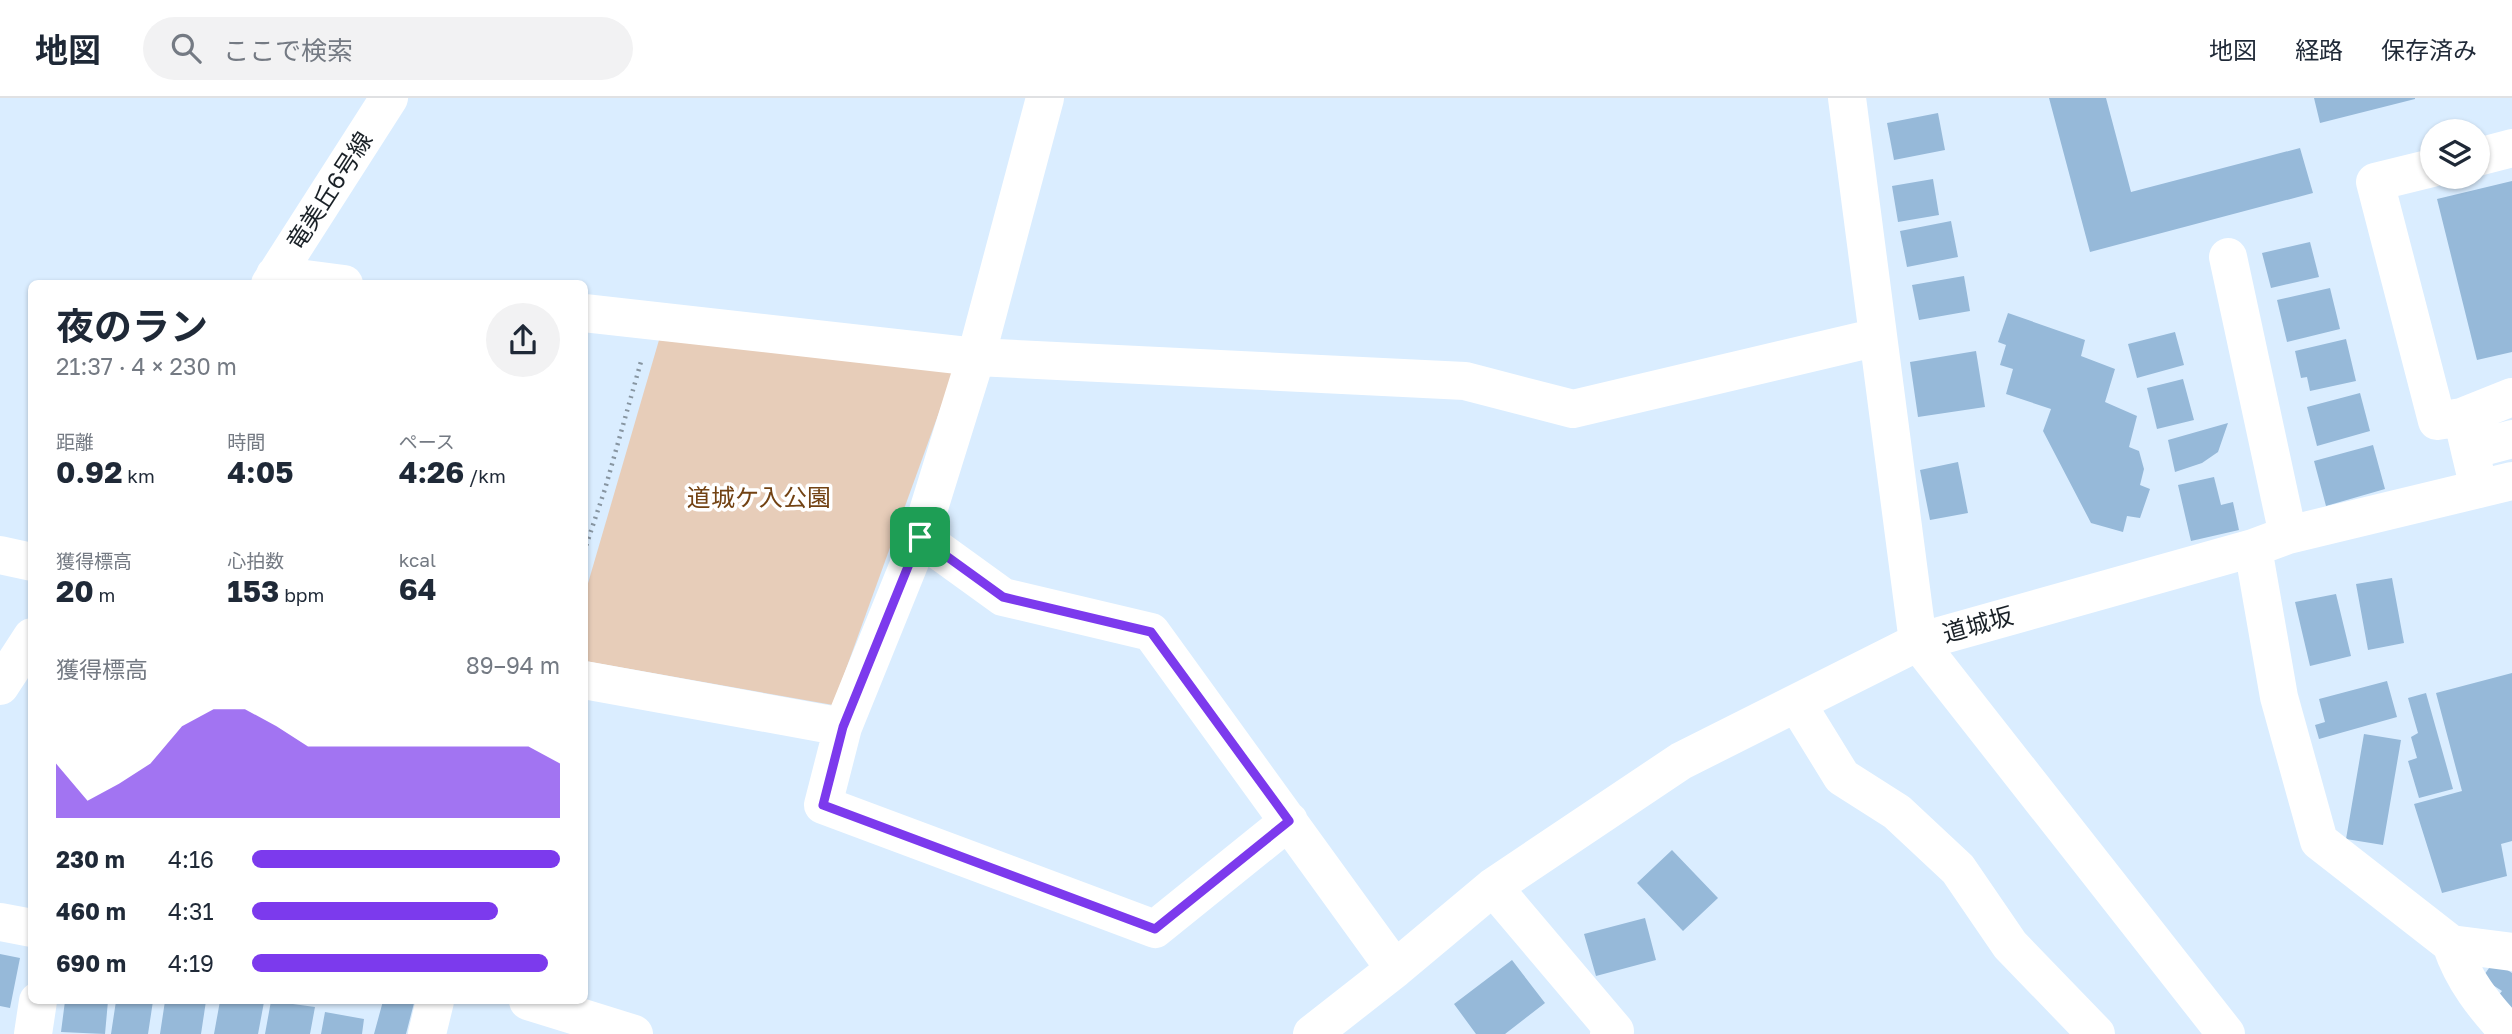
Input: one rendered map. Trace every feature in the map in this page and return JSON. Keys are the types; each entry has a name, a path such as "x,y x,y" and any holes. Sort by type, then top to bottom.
{"street":[{"name":"竜美丘6号線","path":"272,279 389,98"},
{"path":"1045,98 976,357 920,537 843,727 823,805 1155,929 1289,821"},
{"path":"1847,98 1918,642 2227,1034"},
{"path":"2490,154 2512,148"},
{"path":"2420,171 2375,183 2437,421 2467,433 2512,439"},
{"path":"2228,257 2271,542 2279,697 2319,841 2451,944 2512,952"},
{"path":"588,313 976,357 1465,381 1573,409 1878,337"},
{"path":"2467,433 2512,397"},
{"path":"2467,433 2495,485"},
{"name":"道城坂","path":"1395,969 1493,887 1681,761 1918,642 2271,542 2495,485"},
{"path":"920,537 1003,597 1151,632 1395,969 1312,1034"},
{"path":"0,555 28,561"},
{"path":"0,686 28,643"},
{"path":"588,681 843,727"},
{"path":"1797,704 1842,777 1897,812 1958,869 2010,946 2096,1034"},
{"path":"1493,887 1615,1031 1609,1034"},
{"path":"0,922 28,927"},
{"path":"2451,944 2459,968 2481,1003 2510,1034"},
{"path":"33,1034 38,1004"},
{"path":"427,1034 434,1004"},
{"path":"538,1004 634,1034"}],"path":[{"path":"588,539 605,489 652,321"}],"green space":[{"name":"道城ケ入公園","path":"659,340 954,371 833,705 588,662 588,583"}],"building":[{"path":"2049,98 2106,98 2131,192 2300,148 2313,193 2090,252"},
{"path":"2314,98 2415,98 2415,99 2320,123"},
{"path":"1938,113 1945,150 1894,160 1887,123"},
{"path":"1933,179 1939,215 1898,222 1892,186"},
{"path":"2512,181 2512,352 2477,360 2437,199 2479,189 2490,189 2490,186"},
{"path":"1951,221 1958,257 1907,267 1900,231"},
{"path":"2310,242 2319,277 2271,288 2262,253"},
{"path":"1964,276 1970,311 1919,320 1912,285"},
{"path":"2330,288 2340,329 2287,342 2277,300"},
{"path":"2008,313 2085,340 2081,356 2115,369 2105,402 2137,416 2129,447 2139,451 2144,469 2140,485 2150,489 2140,518 2127,516 2123,532 2091,523 2043,431 2051,409 2006,394 2013,369 2000,365 2006,345 1998,342"},
{"path":"2175,332 2184,365 2137,378 2128,344"},
{"path":"2346,339 2356,381 2310,391 2307,377 2301,378 2295,351"},
{"path":"1976,351 1985,407 1918,417 1910,362"},
{"path":"2183,379 2194,420 2157,429 2147,388"},
{"path":"2360,393 2370,431 2317,446 2307,407"},
{"path":"2228,423 2218,452 2202,463 2175,472 2168,440"},
{"path":"2373,445 2385,489 2326,506 2314,461"},
{"path":"1958,462 1968,513 1930,520 1920,470"},
{"path":"2214,477 2221,505 2233,502 2239,530 2191,541 2178,485"},
{"path":"2392,578 2404,643 2368,650 2356,584"},
{"path":"2336,594 2351,656 2310,666 2295,602"},
{"path":"2512,673 2512,841 2501,844 2507,876 2442,893 2414,804 2462,791 2436,693"},
{"path":"2387,681 2397,717 2319,739 2315,725 2325,722 2319,699"},
{"path":"2426,693 2453,789 2419,798 2408,761 2417,758 2411,737 2418,733 2408,698"},
{"path":"2364,734 2401,740 2383,845 2346,839"},
{"path":"1672,850 1718,898 1683,931 1637,883"},
{"path":"1645,918 1656,960 1596,976 1584,934"},
{"path":"0,954 20,958 10,1008 0,1006"},
{"path":"1512,960 1545,1003 1505,1034 1476,1034 1454,1004"},
{"path":"2494,961 2512,973 2512,1013 2494,1001 2502,991 2482,978"},
{"path":"65,1004 108,1004 105,1034 61,1032"},
{"path":"116,1004 153,1004 148,1034 111,1034"},
{"path":"165,1004 206,1004 201,1034 160,1034"},
{"path":"219,1004 264,1004 258,1034 214,1034"},
{"path":"270,1004 315,1007 310,1034 265,1034"},
{"path":"382,1004 414,1004 406,1034 374,1034"},
{"path":"325,1012 364,1019 362,1034 321,1034"}],"route":[{"path":"920,537 1003,597 1151,632 1289,821 1155,929 823,805 843,727 920,537"}]}
